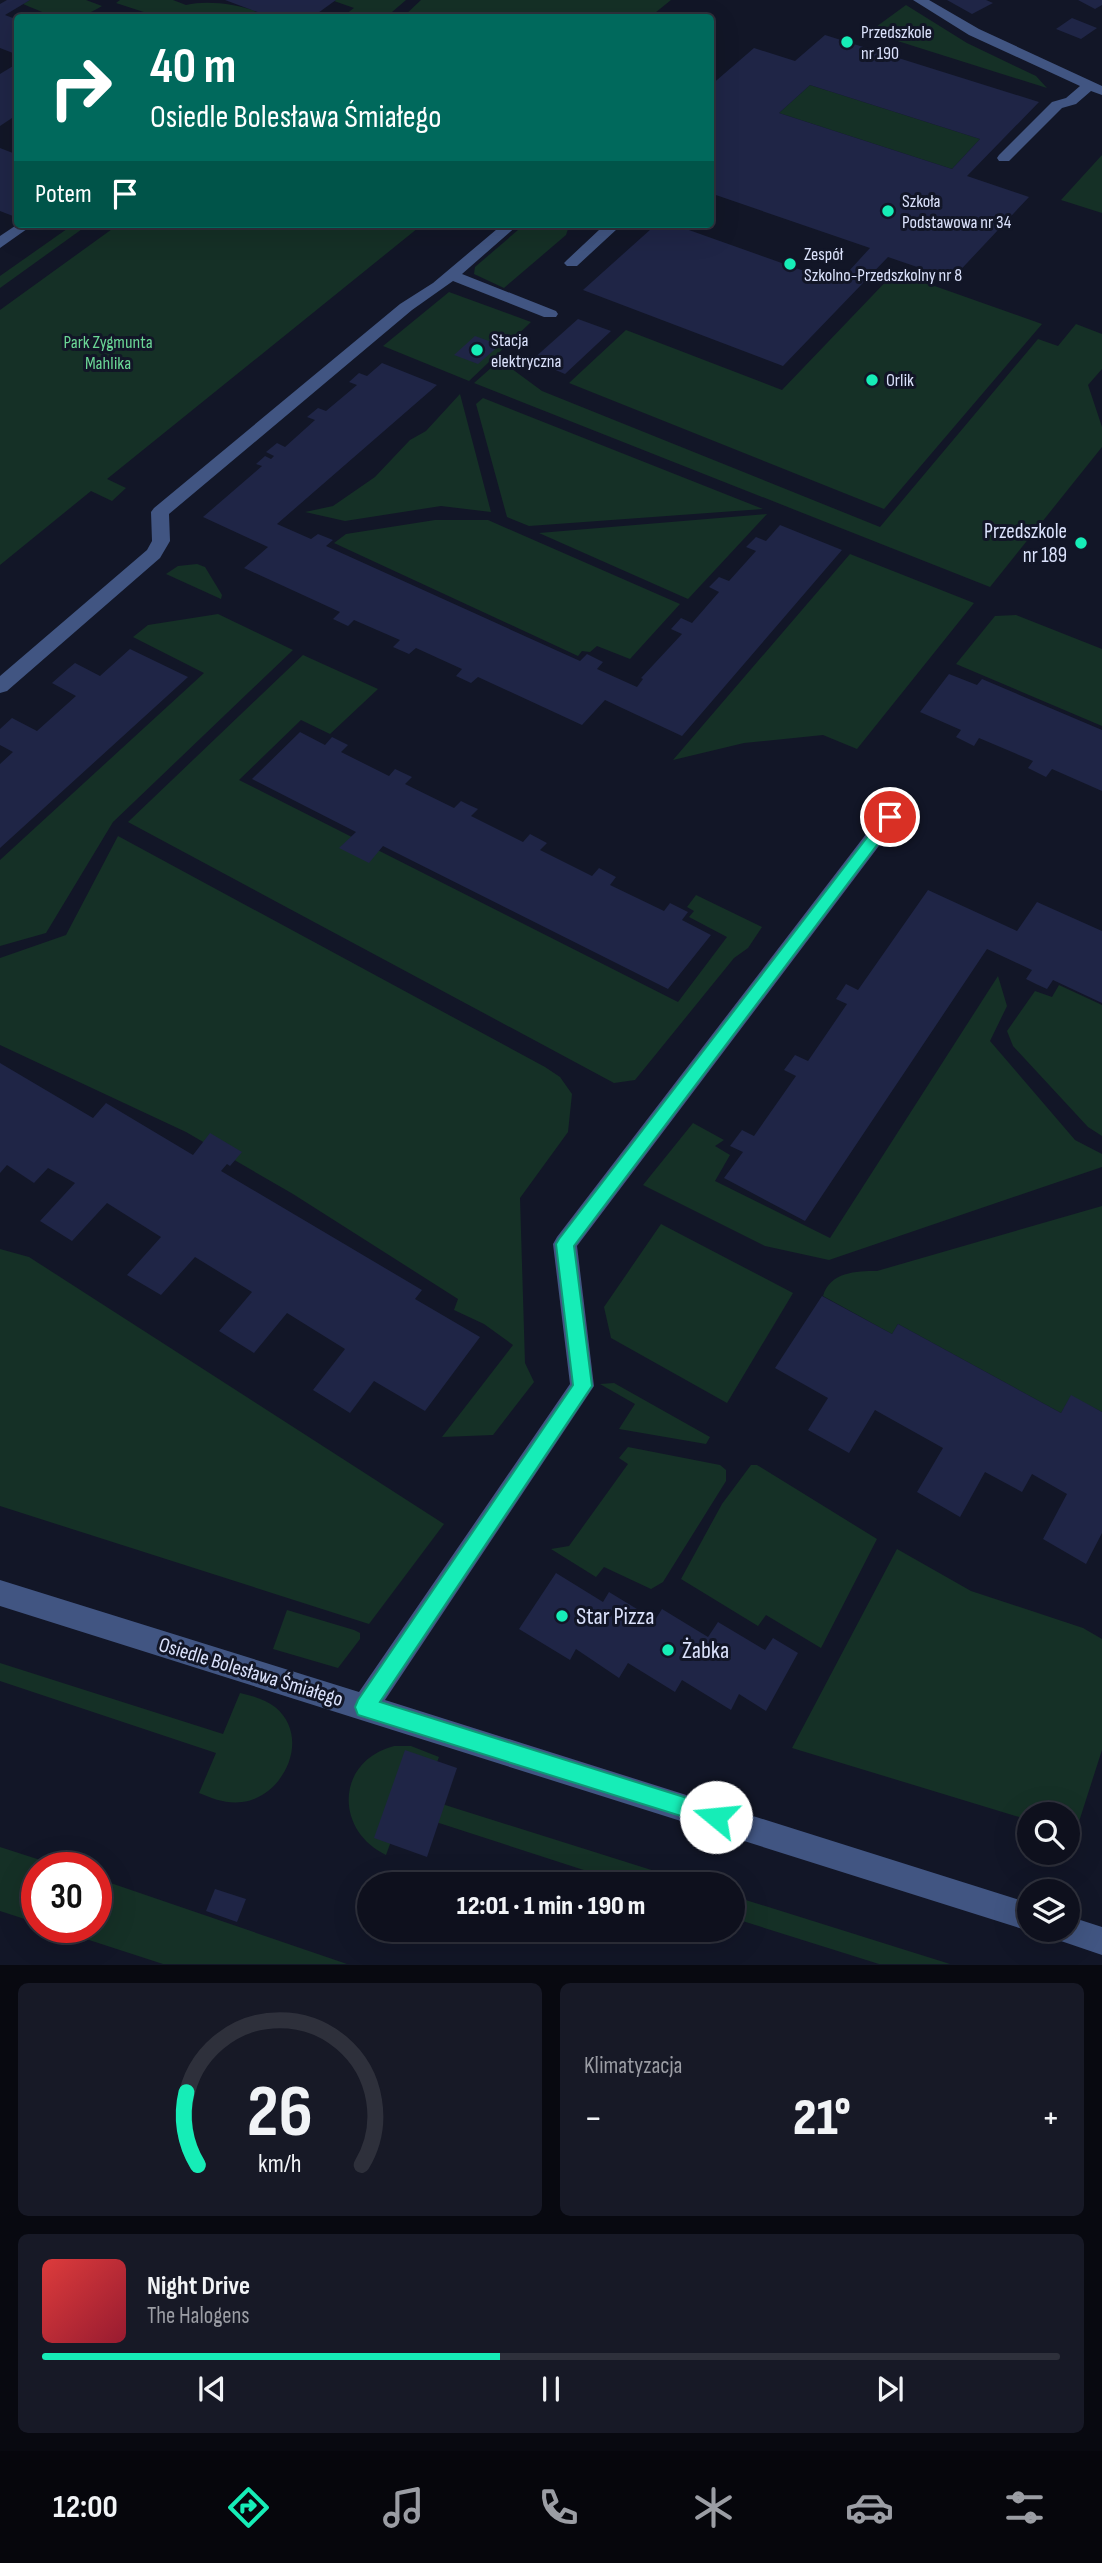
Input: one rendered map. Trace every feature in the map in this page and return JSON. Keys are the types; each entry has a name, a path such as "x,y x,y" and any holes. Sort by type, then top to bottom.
{"street":[{"path":"920,0 974,32 1096,89"},
{"path":"1004,158 1057,105 1096,89"},
{"path":"0,243 21,228"},
{"path":"0,686 154,554 161,541 160,512 406,307 451,275 507,228"},
{"path":"572,262 609,229 606,228"},
{"path":"451,275 550,314"},
{"name":"Osiedle Bolesława Śmiałego","path":"0,1593 365,1707 582,1386 565,1244 890,817"},
{"path":"365,1707 1017,1913"},
{"path":"1080,1934 1102,1941"}],"green space":[{"path":"30,0 86,0 102,6 86,14 48,14 23,4"},
{"path":"120,0 173,0 186,5 221,4 256,11 251,14 150,14 116,3"},
{"path":"406,0 390,14 346,14 354,8 334,1"},
{"path":"421,0 671,0 654,14 406,14"},
{"path":"906,5 967,43 1036,76 1047,88 869,32"},
{"path":"810,85 980,139 952,169 779,113"},
{"path":"1102,155 1102,213 1061,200"},
{"path":"68,228 83,228 0,288 0,276"},
{"name":"Park Zygmunta Mahlika","path":"113,228 418,228 107,479 126,488 112,501 91,491 0,565 0,310"},
{"path":"520,228 568,229 566,235 504,288 474,274 475,267"},
{"path":"895,272 1042,324 884,509 569,383 626,330 782,390"},
{"path":"449,292 531,322 469,381 383,346"},
{"path":"1076,324 1102,334 1102,369 1088,385 1102,427 1102,447 990,587 474,383 500,360 542,391 880,527 1038,339 1058,346"},
{"path":"460,394 491,512 441,506 345,521 305,512 333,506 375,477 410,440 426,431"},
{"path":"483,398 763,509 529,526 507,517 476,404"},
{"path":"767,514 688,599 539,533"},
{"path":"435,520 488,520 680,604 630,659 597,646 590,652 582,651 578,656 334,543 346,534"},
{"path":"850,554 974,603 857,749 823,735 744,743 673,760"},
{"path":"197,564 205,567 222,595 221,599 166,574 178,566"},
{"path":"218,614 293,650 113,822 46,933 0,946 0,860 204,673 133,637 148,625"},
{"path":"1016,615 1102,649 1102,726 956,664 995,616"},
{"path":"303,655 378,689 330,734 301,720 239,780 678,1002 727,937 689,917 694,911 687,907 696,895 762,927 748,948 734,958 635,1080 614,1083 128,822"},
{"path":"118,836 545,1067 560,1077 572,1094 568,1132 520,1198 525,1363 534,1382 493,1435 442,1437 513,1345 484,1324 454,1310 458,1299 293,1194 186,1132 0,1045 0,958 66,935"},
{"path":"998,976 1007,1006 990,1041 1075,1140 1102,1154 1102,1167 829,1260 765,1246 643,1185 693,1123 724,1140 715,1146 730,1155 715,1181 830,1238"},
{"path":"1059,985 1102,1005 1102,1136 1088,1127 1013,1046 1007,1031 1035,991 1052,997"},
{"path":"1102,1206 1102,1412 1071,1396 1061,1413 898,1324 892,1334 823,1296 831,1282 845,1274 877,1271"},
{"path":"661,1224 793,1293 727,1403 611,1338 604,1307"},
{"path":"0,1249 29,1257 444,1524 369,1624 0,1506"},
{"path":"614,1383 710,1437 706,1444 619,1429 635,1404 600,1384"},
{"path":"628,1447 720,1465 726,1470 726,1481 663,1582 651,1589 604,1567 596,1577 551,1549 569,1546 628,1464 619,1458"},
{"path":"751,1465 757,1465 877,1539 821,1648 766,1615 758,1626 681,1579 722,1504"},
{"path":"897,1549 971,1591 1083,1628 1102,1639 1102,1750 1080,1818 1080,1802 1017,1802 1017,1816 792,1748"},
{"path":"287,1610 354,1630 360,1633 360,1639 338,1668 273,1649"},
{"path":"0,1663 223,1734 240,1693 258,1698 275,1707 286,1719 292,1749 288,1764 281,1778 257,1798 242,1802 225,1802 210,1797 199,1793 216,1753 0,1681"},
{"path":"394,1746 411,1746 439,1757 423,1798 658,1872 590,1872 402,1811 386,1855 369,1844 357,1830 350,1813 352,1780 361,1766 375,1754"},
{"path":"0,1847 21,1854 21,1918 0,1911"},
{"path":"112,1883 347,1964 163,1964 98,1943 112,1943"},
{"path":"745,1900 950,1964 879,1964 745,1922"}],"building":[{"path":"7,0 30,0 5,15 14,18 14,53 0,48 0,4"},
{"path":"225,0 336,0 317,14 263,14"},
{"path":"947,0 986,0 993,3 972,14"},
{"path":"1078,0 1102,0 1102,5 1095,9"},
{"path":"1072,18 1097,28 1081,39 1056,29"},
{"name":"Szkoła Podstawowa nr 34","path":"825,35 1039,102 967,176 1029,197 952,279 888,257 783,366 583,290 651,229 649,228 683,228 838,283 870,248 714,194 714,83 754,48 795,61","holes":["810,85 980,139 952,169 779,113"]},
{"path":"14,65 14,117 0,126 0,74"},
{"path":"0,148 14,153 14,216 0,211"},
{"path":"578,319 611,331 565,374 532,360"},
{"name":"Stacja elektryczna","path":"475,336 500,345 478,364 454,355"},
{"path":"382,363 437,385 277,524 311,539 318,534 333,540 326,546 580,661 587,654 603,662 597,669 637,687 643,679 641,678 682,634 671,629 681,618 692,623 719,592 709,587 719,577 729,581 756,551 746,547 756,537 766,541 780,525 842,550 682,736 605,700 582,725 478,677 471,683 456,676 462,669 416,648 409,654 393,647 400,640 354,620 348,626 333,619 340,612 244,568 268,547 203,517 262,466 256,464 265,456 271,459 274,456 266,452 277,443 285,447 315,420 307,417 318,408 326,411 357,385 349,382 359,373 367,376"},
{"path":"130,649 188,677 0,848 0,764 13,752 0,745 0,729 12,718 37,731 76,696 52,683 69,668 75,663 100,676"},
{"path":"949,674 977,685 982,679 1102,730 1102,791 1052,769 1046,777 1028,768 1033,761 979,738 974,746 956,737 961,730 920,712"},
{"path":"300,732 325,745 332,737 348,745 341,752 389,776 395,769 412,777 405,784 454,808 461,801 478,809 471,816 523,842 530,834 547,843 540,850 592,876 599,868 616,877 610,885 664,911 670,903 688,912 682,920 711,935 668,989 383,846 369,863 339,848 356,832 252,779"},
{"path":"928,890 1017,931 1037,902 1102,931 1102,1003 1053,980 1047,989 1036,984 1026,979 1032,970 987,949 805,1221 724,1178 743,1152 730,1146 742,1130 754,1136 796,1076 784,1070 795,1055 808,1061 847,1004 836,999 846,984 858,990"},
{"path":"0,1063 93,1118 106,1103 193,1155 210,1133 242,1152 230,1166 227,1164 221,1171 422,1290 415,1299 480,1337 425,1411 374,1381 350,1413 313,1390 345,1349 287,1313 254,1353 219,1331 252,1292 195,1257 161,1295 127,1275 161,1237 107,1203 72,1241 40,1221 75,1183 48,1168 34,1183 7,1165 0,1173"},
{"path":"822,1296 892,1334 898,1324 1061,1413 1071,1395 1102,1412 1102,1533 1086,1564 1043,1539 1067,1494 1032,1474 1022,1492 985,1472 960,1517 917,1492 943,1448 875,1410 849,1453 808,1430 828,1398 775,1368"},
{"path":"556,1573 603,1602 609,1592 655,1620 662,1609 708,1637 718,1622 765,1650 773,1638 798,1653 766,1711 739,1694 731,1710 682,1680 675,1692 628,1663 619,1678 576,1649 570,1660 519,1629"},
{"path":"405,1750 457,1768 427,1857 374,1838"},
{"path":"215,1889 246,1899 237,1922 206,1911"}],"place":[{"name":"Przedszkole nr 190","path":"847,42"},
{"name":"Szkoła Podstawowa nr 34","path":"888,211"},
{"name":"Zespół Szkolno-Przedszkolny nr 8","path":"790,264"},
{"name":"Stacja elektryczna","path":"477,350"},
{"name":"Orlik","path":"872,380"},
{"name":"Przedszkole nr 189","path":"1081,543"},
{"name":"Star Pizza","path":"562,1616"},
{"name":"Żabka","path":"668,1650"}],"route":[{"path":"716,1817 365,1707 582,1386 565,1244 890,817"}]}
